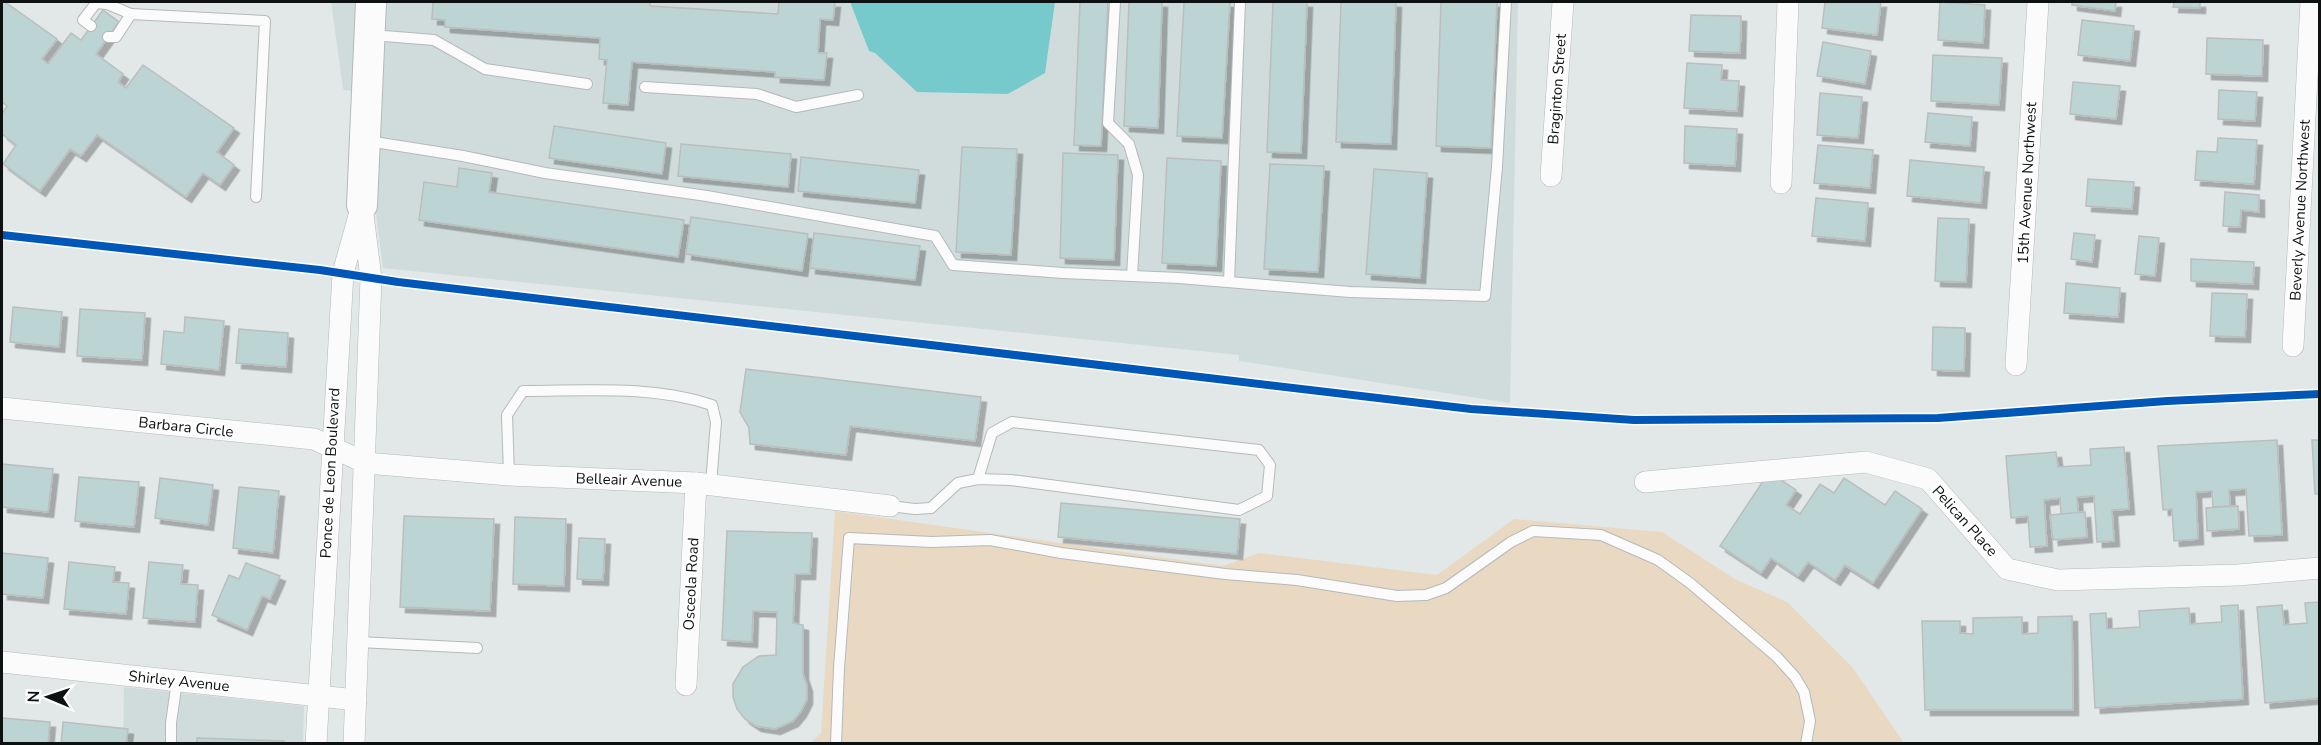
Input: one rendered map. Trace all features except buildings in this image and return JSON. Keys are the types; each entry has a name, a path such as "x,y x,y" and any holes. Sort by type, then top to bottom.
{"street":[{"name":"Ponce de Leon Boulevard","path":"354,744 371,278 362,206 371,2"},
{"name":"Braginton Street","path":"1551,176 1563,2"},
{"path":"1781,183 1788,2"},
{"name":"15th Avenue Northwest","path":"2016,365 2038,2"},
{"name":"Beverly Avenue Northwest","path":"2293,346 2311,2"},
{"name":"Ponce de Leon Boulevard","path":"316,744 317,695 343,273 362,206"},
{"name":"Barbara Circle","path":"2,408 314,439 366,463"},
{"name":"Pelican Place","path":"1645,482 1866,462 1928,479 2007,569 2058,580 2238,575 2319,568"},
{"name":"Belleair Avenue","path":"366,463 509,475 703,484 890,506"},
{"name":"Osceola Road","path":"686,685 703,484"},
{"name":"Shirley Avenue","path":"2,662 356,700"}],"lane":[{"path":"1115,2 1108,123 1130,144 1138,175 1132,276"},
{"path":"1229,282 1240,2"},
{"path":"365,141 463,156 545,173 707,196 935,236 952,265 1350,292 1485,296 1497,167 1506,2"},
{"path":"91,26 83,20 96,3 107,3 131,14 265,21 256,197"},
{"path":"108,37 116,37 131,14"},
{"path":"369,34 434,40 485,69 587,84"},
{"path":"645,87 757,94 796,107 858,95"},
{"path":"509,475 507,415 524,391 654,392 691,398 712,405 716,422 703,484"},
{"path":"890,506 931,508 958,483 978,479 1011,480 1239,510 1267,495 1270,465 1259,450 1012,422 992,433 978,479"},
{"path":"836,744 849,538 932,542 990,540 1062,553 1225,574 1297,580 1397,596 1426,595 1446,588 1511,542 1533,531 1601,535 1658,560 1690,583 1750,632 1795,677 1804,692 1808,705 1810,721 1806,744"},
{"path":"359,642 477,648"},
{"path":"171,744 171,723 177,681"}],"shaded area":[{"path":"331,2 357,2 354,91 343,88"},
{"path":"384,2 850,2 869,51 875,53 1049,36 1055,2 1518,2 1510,403 1239,361 1239,355 383,268 375,206 378,197 375,197"},
{"path":"835,511 1223,566 1259,553 1437,575 1514,519 1662,532 1735,579 1787,602 1853,668 1904,743 809,744 821,733"},
{"path":"124,687 304,706 303,743 123,744"}],"water":[{"path":"850,2 1055,2 1045,73 1008,94 917,92 875,53 869,51"}],"cycle path":[{"path":"2,235 320,270 398,282 1471,409 1634,420 1938,418 2167,401 2320,394"}]}
